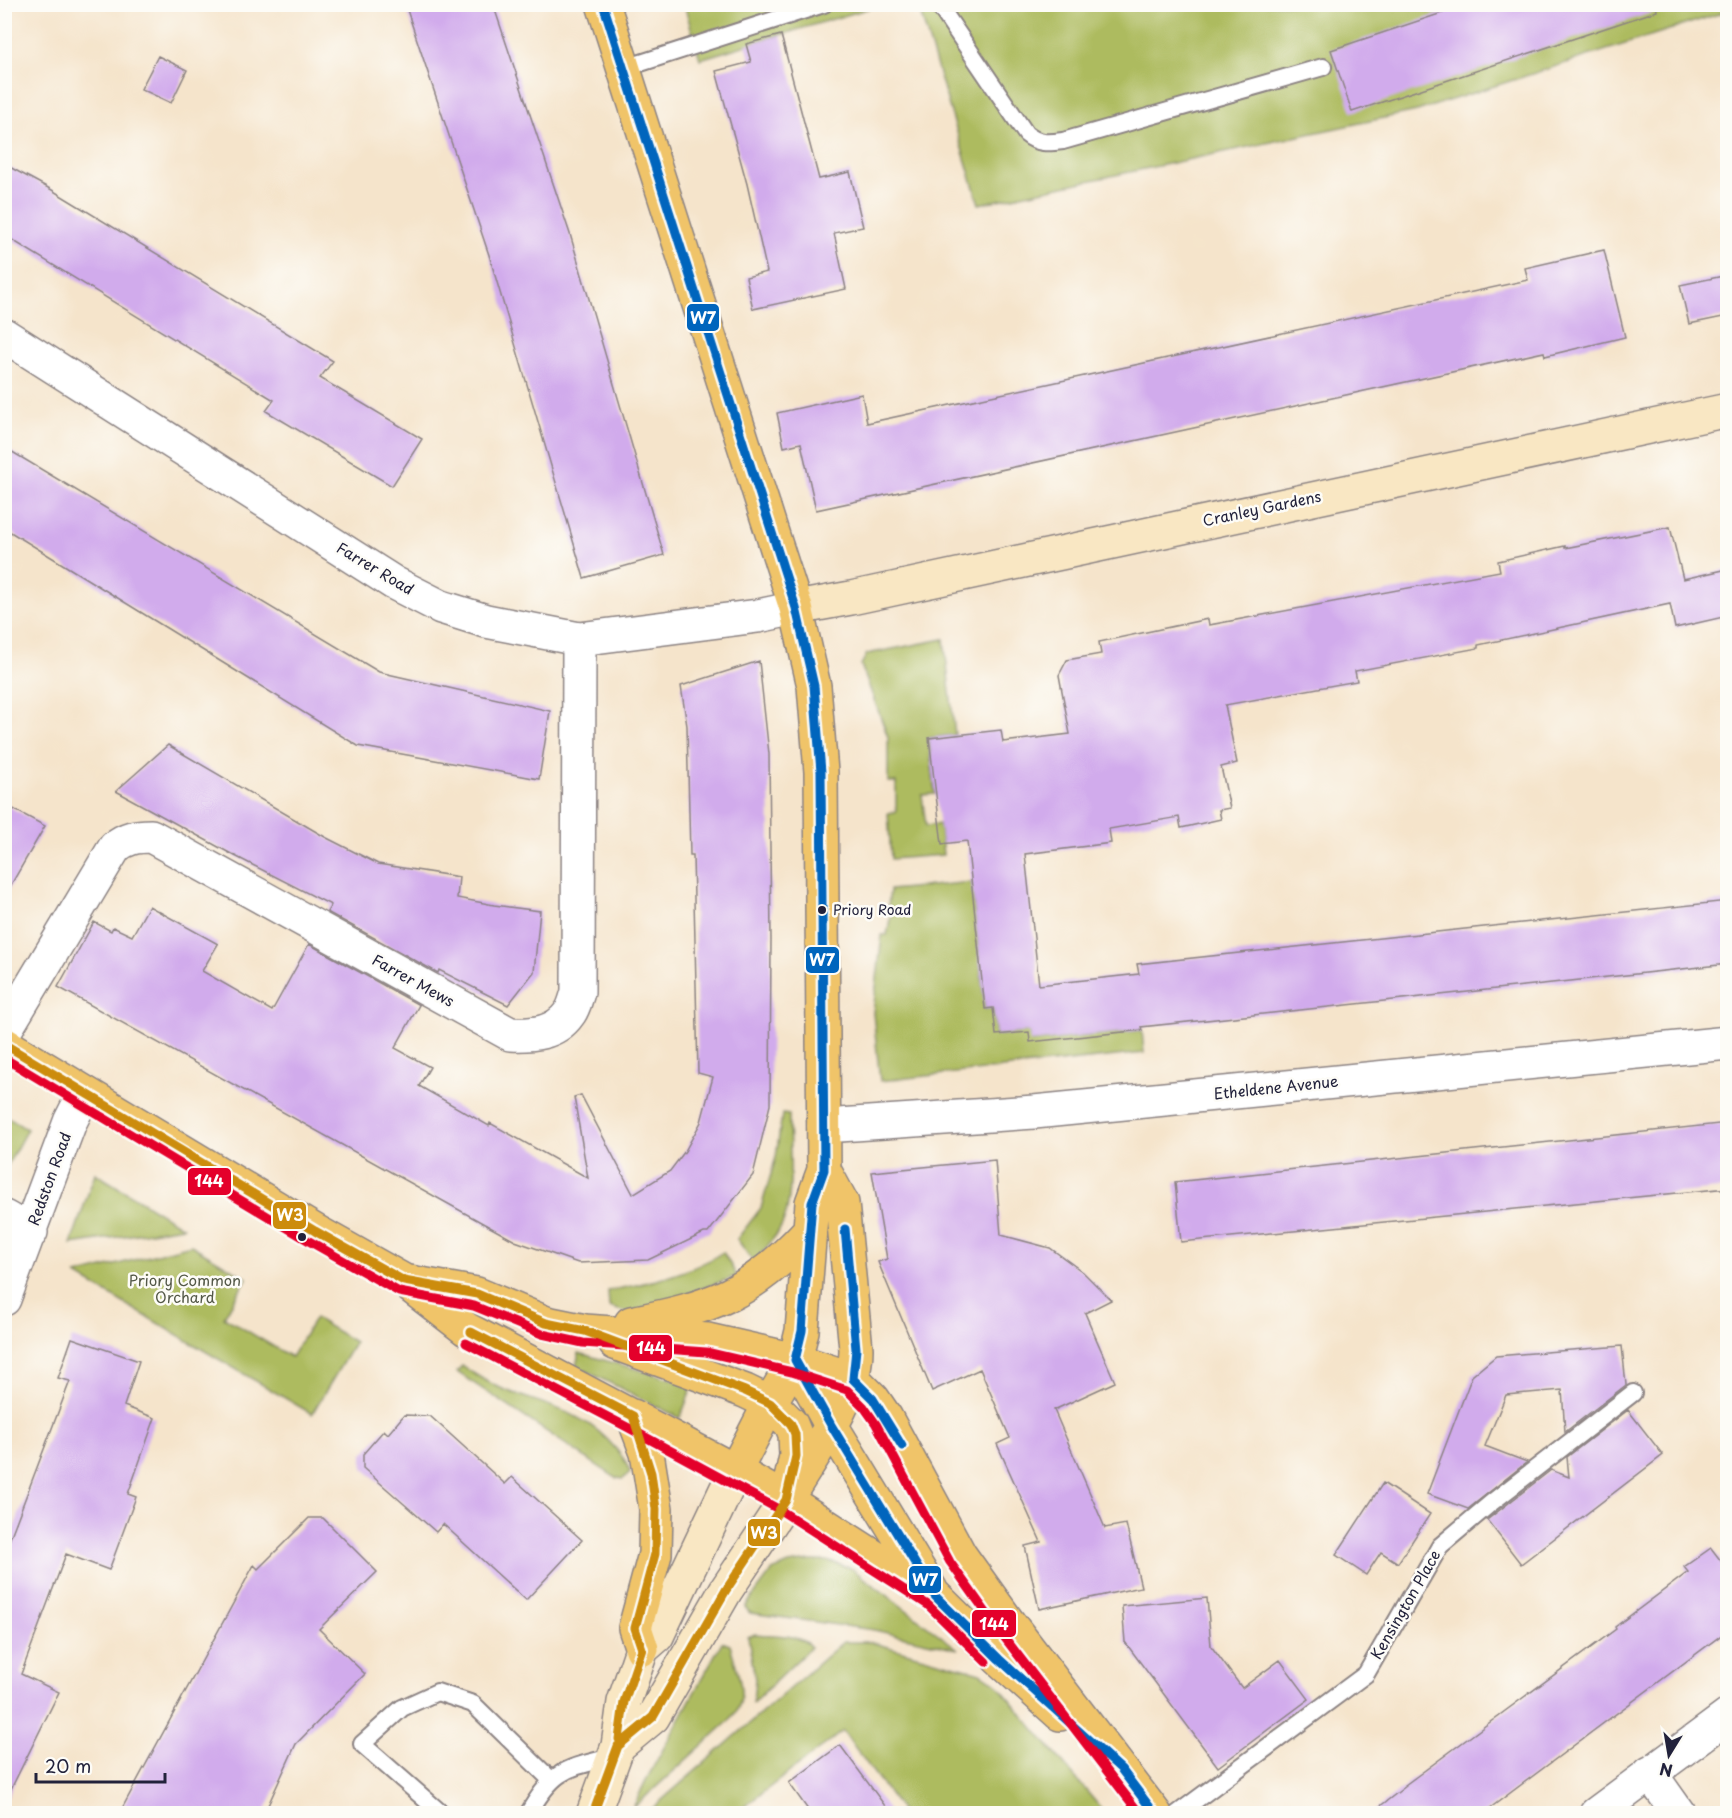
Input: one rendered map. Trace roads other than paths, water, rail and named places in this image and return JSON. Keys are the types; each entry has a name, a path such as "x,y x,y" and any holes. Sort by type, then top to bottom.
{"main road":[{"path":"603,4 796,608 814,686 821,772 824,1170 812,1203 802,1330 795,1360 735,1471"},
{"path":"4,1044 315,1232 404,1281 466,1329 633,1416 786,1500 935,1596 999,1659 1121,1769"},
{"path":"786,1500 831,1425 854,1379 856,1349 842,1203 824,1170"},
{"path":"585,1331 674,1315 722,1300 748,1286 773,1268 808,1232"},
{"path":"404,1281 477,1294 546,1323 585,1331 708,1340 795,1360 854,1379 873,1399 886,1418 960,1555 1008,1622 1155,1814"},
{"path":"585,1331 745,1391 770,1403 791,1424 795,1434 796,1456 786,1500"},
{"path":"795,1360 831,1425 935,1596"},
{"path":"633,1416 647,1453 656,1509 655,1554 635,1628 642,1649"}],"street":[{"name":"Farrer Road","path":"4,335 394,583 441,607 475,617 579,639 758,616 796,608"},
{"name":"Cranley Gardens","path":"796,608 1728,410"},
{"name":"Farrer Mews","path":"4,1032 115,847 135,836 151,836 510,1034 532,1035 550,1030 569,1014 578,992 579,639"},
{"name":"Etheldene Avenue","path":"824,1126 1046,1111 1728,1043"},
{"name":"Redston Road","path":"4,1299 18,1225 84,1094"},
{"path":"593,1814 617,1751 624,1702 642,1649 657,1636 735,1471"},
{"path":"617,1751 653,1717 726,1590 786,1500"},
{"path":"1596,1814 1728,1716"},
{"path":"1650,1773 1679,1814"}],"lane":[{"path":"622,69 824,4"},
{"path":"938,4 1026,134 1040,142 1063,141 1323,68"},
{"name":"Kensington Place","path":"1177,1814 1366,1674 1440,1546 1491,1503 1633,1393"},
{"path":"442,1814 362,1744 402,1708 437,1692 473,1704 551,1780"},
{"path":"528,1814 551,1780 567,1769 617,1751"}],"place":[{"name":"Priory Road","path":"822,910"}],"park label":[{"name":"Priory Common Orchard","path":"185,1290"}]}
